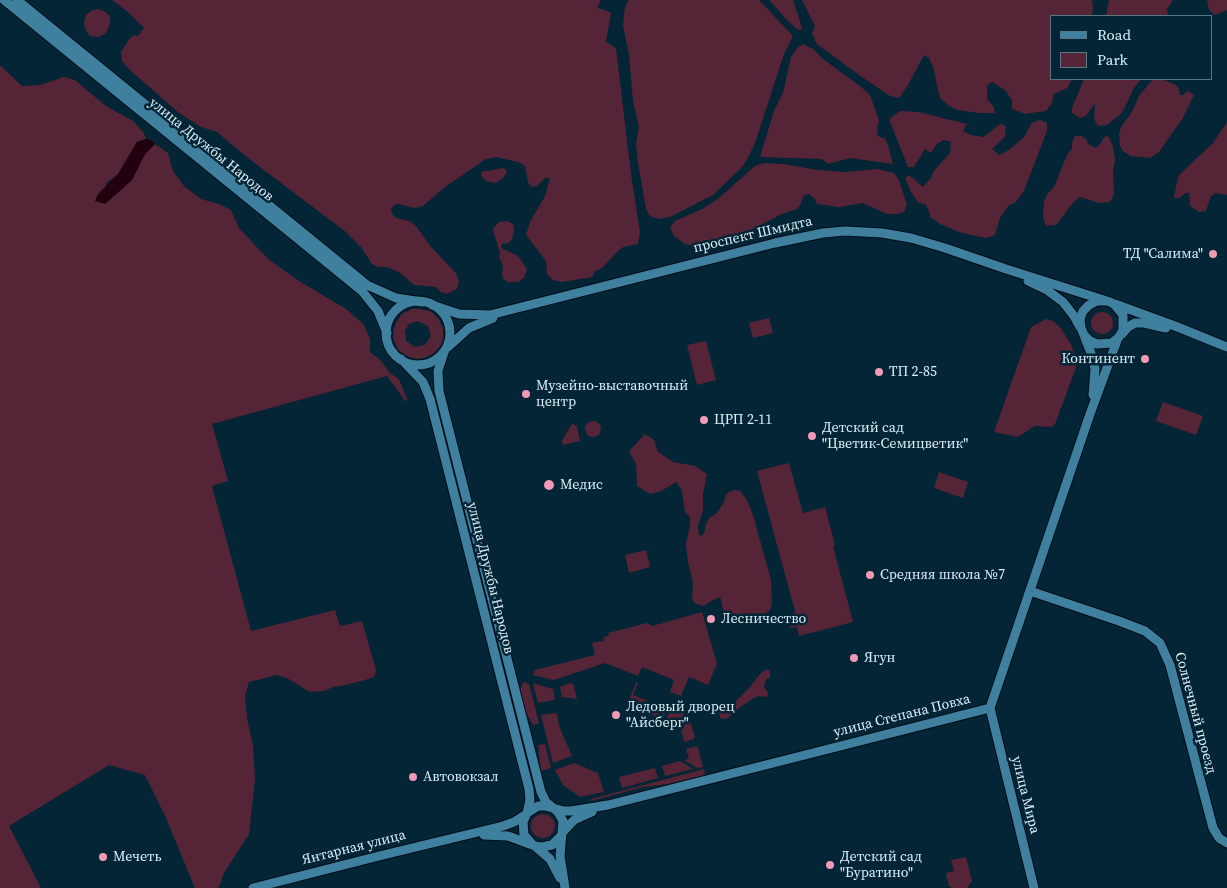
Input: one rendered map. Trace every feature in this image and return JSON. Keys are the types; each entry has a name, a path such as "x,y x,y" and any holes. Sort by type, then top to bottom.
{"main road":[{"name":"улица Дружбы Народов","path":"4,0 362,291 378,311 387,333"},
{"name":"улица Дружбы Народов","path":"17,0 367,284 396,298 422,302"},
{"name":"проспект Шмидта","path":"432,305 451,312 485,316 508,312 810,235 838,232 873,232 911,238 1110,302 1205,339"},
{"name":"проспект Шмидта","path":"1006,269 1056,297 1069,308 1083,333"},
{"path":"411,302 422,302 432,305 443,313 449,326 450,336 445,351 434,361 424,365 413,365 400,360 390,346 387,333 390,319 399,308 411,302"},
{"path":"1120,336 1124,327 1124,318 1120,310 1110,302 1094,302 1085,309 1080,319 1083,333 1090,341 1100,344 1109,344 1120,336 1131,325 1144,323 1205,339 1227,347"},
{"name":"проспект Шмидта","path":"445,351 469,328 508,312"},
{"name":"улица Степана Повха","path":"1083,333 1095,369 1090,414"},
{"name":"улица Степана Повха","path":"608,805 990,708 1090,414 1120,336"},
{"name":"улица Дружбы Народов","path":"445,351 438,371 438,391 541,792 552,808"},
{"name":"улица Дружбы Народов","path":"400,360 422,382 430,399 529,789 529,804 526,814"},
{"name":"Солнечный проезд","path":"1030,591 1119,621 1145,632 1160,643 1170,665 1210,818 1215,833 1223,841"},
{"name":"улица Мира","path":"990,708 1034,888"},
{"path":"462,837 509,824 535,807 541,806 570,810 608,805"},
{"path":"462,837 501,835 542,847 552,845 571,822 578,817 608,805"},
{"path":"552,808 558,812 564,824 560,856 565,887"},
{"path":"526,814 523,822 525,837 550,859 565,887"},
{"name":"Янтарная улица","path":"253,888 396,851 462,837"}],"green space":[{"path":"112,0 601,0 597,8 611,13 606,42 616,48 640,232 638,244 623,247 602,268 595,271 592,277 562,282 553,280 547,274 546,261 526,235 530,222 545,196 550,178 545,178 537,186 531,187 528,182 525,166 518,162 497,157 486,159 445,187 423,206 415,208 398,204 394,205 391,209 392,214 396,218 409,221 415,225 431,247 456,273 459,282 457,289 447,294 441,292 436,287 414,285 399,272 372,264 361,247 346,232 248,158 217,132 201,127 179,113 131,71 122,61 121,52 130,38 134,35 138,36 144,28 128,12"},
{"path":"629,0 759,0 793,36 784,54 756,140 743,166 713,195 670,217 659,219 650,216 646,209 638,163 636,144 639,127 633,101 629,54 623,26 625,7"},
{"path":"769,0 793,0 802,30 797,29 787,20"},
{"path":"802,0 1092,0 1093,8 1092,15 1050,15 1050,80 1071,80 1067,88 1054,94 1052,103 1046,111 1025,114 1012,109 1012,100 1005,90 992,82 987,85 987,99 994,107 995,113 958,110 949,106 940,98 933,67 929,58 924,55 899,98 890,96 817,44 812,33 815,26"},
{"path":"1109,0 1173,0 1167,9 1168,15 1106,15"},
{"path":"1207,0 1227,0 1227,10 1215,15 1209,10"},
{"path":"98,9 110,16 110,24 106,33 99,37 90,36 84,24 86,15"},
{"path":"803,44 813,49 823,59 870,95 879,120 878,136 885,139 893,164 850,158 828,164 822,159 760,157 774,111 783,93 791,57 797,48"},
{"path":"0,65 22,86 40,85 64,77 75,80 106,106 133,121 144,133 146,139 137,142 118,174 106,183 105,204 132,180 145,154 155,144 168,153 173,171 184,186 201,199 219,204 231,210 239,228 268,259 299,281 346,309 364,325 370,339 370,352 381,361 390,373 399,379 407,399 406,402 387,376 212,424 228,481 212,486 251,631 335,610 340,626 362,621 376,670 372,678 333,687 324,691 310,692 287,678 277,675 249,682 245,695 247,719 253,745 255,779 249,834 224,873 219,887 216,888 195,888 166,818 145,775 109,765 9,826 41,888 0,888"},
{"path":"1084,80 1140,80 1134,88 1122,113 1107,125 1098,126 1094,119 1095,103 1086,116 1080,118 1072,113 1072,108"},
{"path":"1152,80 1164,80 1174,84 1178,87 1180,95 1188,91 1194,95 1182,120 1159,152 1150,158 1131,156 1123,151 1120,146 1119,134 1121,127 1132,112 1139,96"},
{"path":"900,111 918,112 967,124 963,131 971,135 984,137 1000,124 1006,126 1005,137 992,149 999,155 1009,150 1024,137 1032,123 1040,120 1047,123 1047,131 1024,191 1016,202 1009,205 1000,218 995,235 986,238 962,233 940,224 930,217 926,205 918,202 905,178 909,175 923,187 950,153 951,142 944,140 937,144 931,153 925,149 914,167 908,167 889,119"},
{"path":"1227,122 1227,195 1216,193 1211,196 1206,211 1199,212 1190,206 1189,193 1179,198 1174,198 1179,175 1213,143"},
{"path":"1075,136 1082,136 1088,144 1096,148 1104,137 1108,136 1113,146 1115,160 1113,172 1114,195 1110,202 1099,203 1080,197 1056,225 1046,226 1043,218 1044,201 1054,187 1067,155 1072,149"},
{"path":"764,163 784,164 817,170 845,172 877,169 894,173 899,180 907,205 904,212 887,214 863,203 839,207 817,204 815,199 809,194 804,195 797,209 782,214 727,240 695,246 685,244 674,236 670,228 675,221 702,209 719,198 755,166"},
{"path":"504,168 507,172 502,179 495,183 486,181 482,177 481,172"},
{"path":"507,221 513,224 514,231 512,239 508,243 502,244 501,248 518,256 527,269 524,278 518,282 508,282 503,279 503,265 499,258 500,252 493,231 499,222"},
{"path":"412,309 419,309 430,311 438,318 443,328 443,338 441,345 434,353 417,359 407,356 398,350 393,333 396,323 402,314","holes":["418,321 428,326 431,336 425,345 415,347 406,341 405,331 409,324"]},
{"path":"1098,312 1106,312 1113,319 1113,327 1106,334 1098,334 1091,327 1091,319"},
{"path":"769,318 773,333 753,338 749,323"},
{"path":"1046,319 1053,321 1059,326 1071,344 1077,365 1055,424 1052,427 1035,426 1018,437 994,432 1031,327"},
{"path":"706,341 716,380 697,385 687,345"},
{"path":"1163,402 1203,416 1196,435 1156,421"},
{"path":"593,421 601,429 593,437 585,429"},
{"path":"572,424 577,426 580,441 563,445 562,441"},
{"path":"645,434 654,440 658,452 673,462 695,466 707,474 703,494 703,510 698,526 699,535 704,534 709,518 717,513 729,492 734,490 740,491 747,500 771,580 772,605 769,611 751,624 730,624 725,620 719,597 703,606 694,603 692,597 693,583 686,544 690,517 685,512 682,490 676,482 661,491 650,494 637,486 636,464 629,451"},
{"path":"789,463 803,513 825,507 853,622 799,636 797,627 790,628 795,611 757,471"},
{"path":"939,472 968,482 963,498 934,488"},
{"path":"646,550 650,567 629,573 625,555"},
{"path":"702,612 717,664 708,685 689,677 681,696 670,692 674,680 642,667 638,676 605,663 554,680 533,675 535,670 595,655 592,643 604,641 603,637 609,636 608,633 647,623 652,626"},
{"path":"767,669 770,671 770,677 766,680 764,686 768,693 767,697 759,696 754,698 728,718 720,718 720,708 729,708 761,673"},
{"path":"524,682 529,684 539,723 533,725 526,712 520,689"},
{"path":"533,683 553,689 555,700 538,703"},
{"path":"570,683 573,684 577,699 562,697 560,687"},
{"path":"636,683 638,683 633,695 667,709 662,719 627,705"},
{"path":"673,705 689,719 694,739 684,742 681,728 673,730 672,725 667,726 666,719"},
{"path":"557,713 559,726 572,756 553,763 541,715"},
{"path":"545,744 551,768 541,771 538,745"},
{"path":"696,746 703,767 697,768 684,760 689,758 686,749"},
{"path":"680,761 693,769 665,776 662,766"},
{"path":"574,763 598,773 604,792 580,797 563,785 555,770"},
{"path":"655,768 658,778 622,788 619,777"},
{"path":"704,769 705,773 703,776 669,784 643,787 591,801 591,799"},
{"path":"543,814 552,817 555,826 552,835 543,838 534,835 531,826 534,817"},
{"path":"966,857 972,881 967,888 952,888 949,886 946,873 954,871 951,860"}],"shaded area":[{"path":"146,139 153,141 155,144 145,154 132,180 105,204 95,201 98,194 118,174 137,142"}],"place":[{"name":"ТД \"Салима\"","path":"1213,254"},
{"name":"Континент","path":"1145,359"},
{"name":"ТП 2-85","path":"879,372"},
{"name":"Музейно-выставочный центр","path":"526,394"},
{"name":"ЦРП 2-11","path":"704,420"},
{"name":"Детский сад \"Цветик-Семицветик\"","path":"812,436"},
{"name":"Медис","path":"549,485"},
{"name":"Средняя школа №7","path":"870,575"},
{"name":"Лесничество","path":"711,619"},
{"name":"Ягун","path":"854,658"},
{"name":"Ледовый дворец \"Айсберг\"","path":"616,715"},
{"name":"Автовокзал","path":"413,777"},
{"name":"Мечеть","path":"103,857"},
{"name":"Детский сад \"Буратино\"","path":"830,865"}]}
